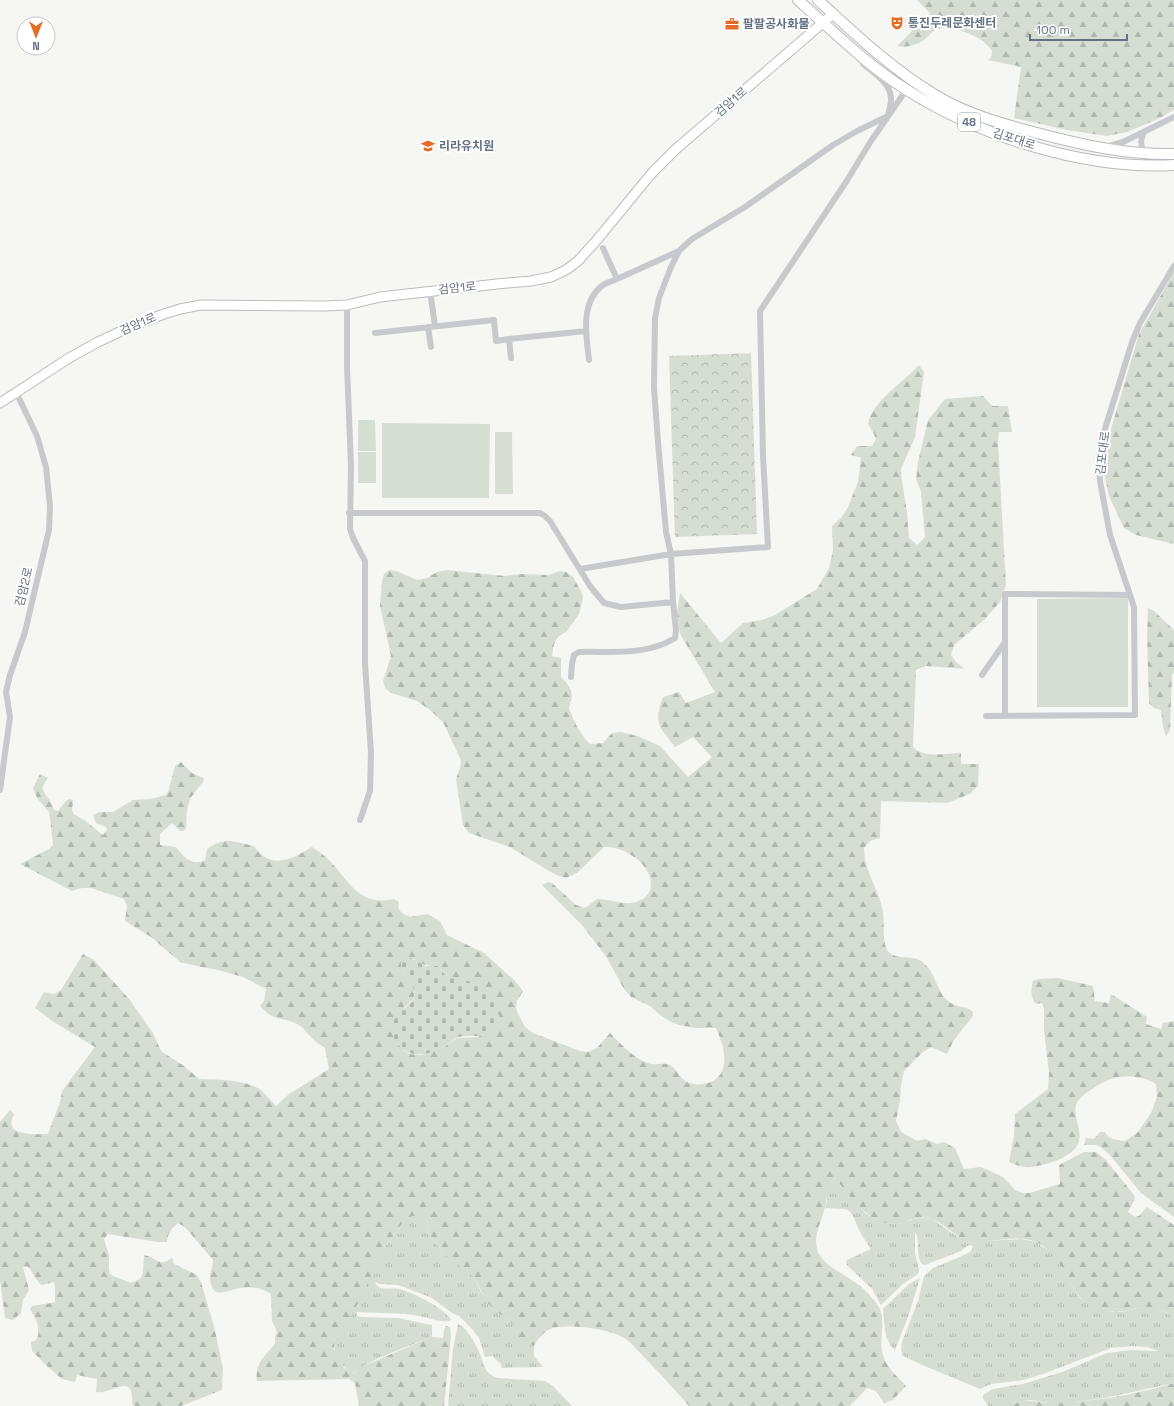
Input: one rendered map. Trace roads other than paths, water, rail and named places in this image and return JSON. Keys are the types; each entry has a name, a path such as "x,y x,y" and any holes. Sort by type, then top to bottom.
{"main road":[{"name":"김포대로","path":"798,0 843,42 906,90 950,114 1007,138 1033,146 1085,158 1123,163 1174,165"},
{"name":"김포대로","path":"818,0 891,64 913,80 936,96 983,117 1011,126 1102,148 1145,153 1174,154"}],"street":[{"name":"검암1로","path":"0,403 69,358 98,342 132,326 180,309 201,305 347,305 380,297 497,284 532,282 551,278 566,270 578,261 596,242 663,161 833,14"},
{"path":"843,42 856,57 885,83 889,89 891,99 888,116"},
{"path":"580,569 671,554 768,548 763,456 760,311 913,80"},
{"path":"588,360 586,331 588,307 594,295 604,284 679,251 692,239 756,200 833,145 888,116"},
{"path":"1102,148 1123,142 1174,117"},
{"path":"1144,132 1141,138 1142,148 1145,153"},
{"path":"603,248 617,279"},
{"path":"571,677 574,655 579,652 637,651 669,642 675,638 676,630 671,554 666,532 654,388 655,318 659,298 679,251"},
{"name":"김포대로","path":"1005,716 1135,715 1134,607 1110,534 1100,481 1101,449 1105,429 1132,342 1140,323 1174,266"},
{"path":"430,291 432,327 431,347"},
{"path":"347,305 350,529 365,561 365,664 371,754 370,791 360,820"},
{"path":"375,333 494,320 496,340 586,331"},
{"path":"509,339 511,358"},
{"name":"검암2로","path":"0,790 9,722 6,692 10,674 25,632 49,530 50,506 46,467 35,430 16,392"},
{"path":"350,513 540,513 546,516 550,521 597,596 604,603 621,607 673,602"},
{"path":"986,716 1005,716 1005,594 1130,595"},
{"path":"982,675 1005,641"}],"place":[{"name":"통진두레문화센터","path":"897,23"},
{"name":"팔팔공사화물","path":"732,24"},
{"name":"리라유치원","path":"428,146"}]}
